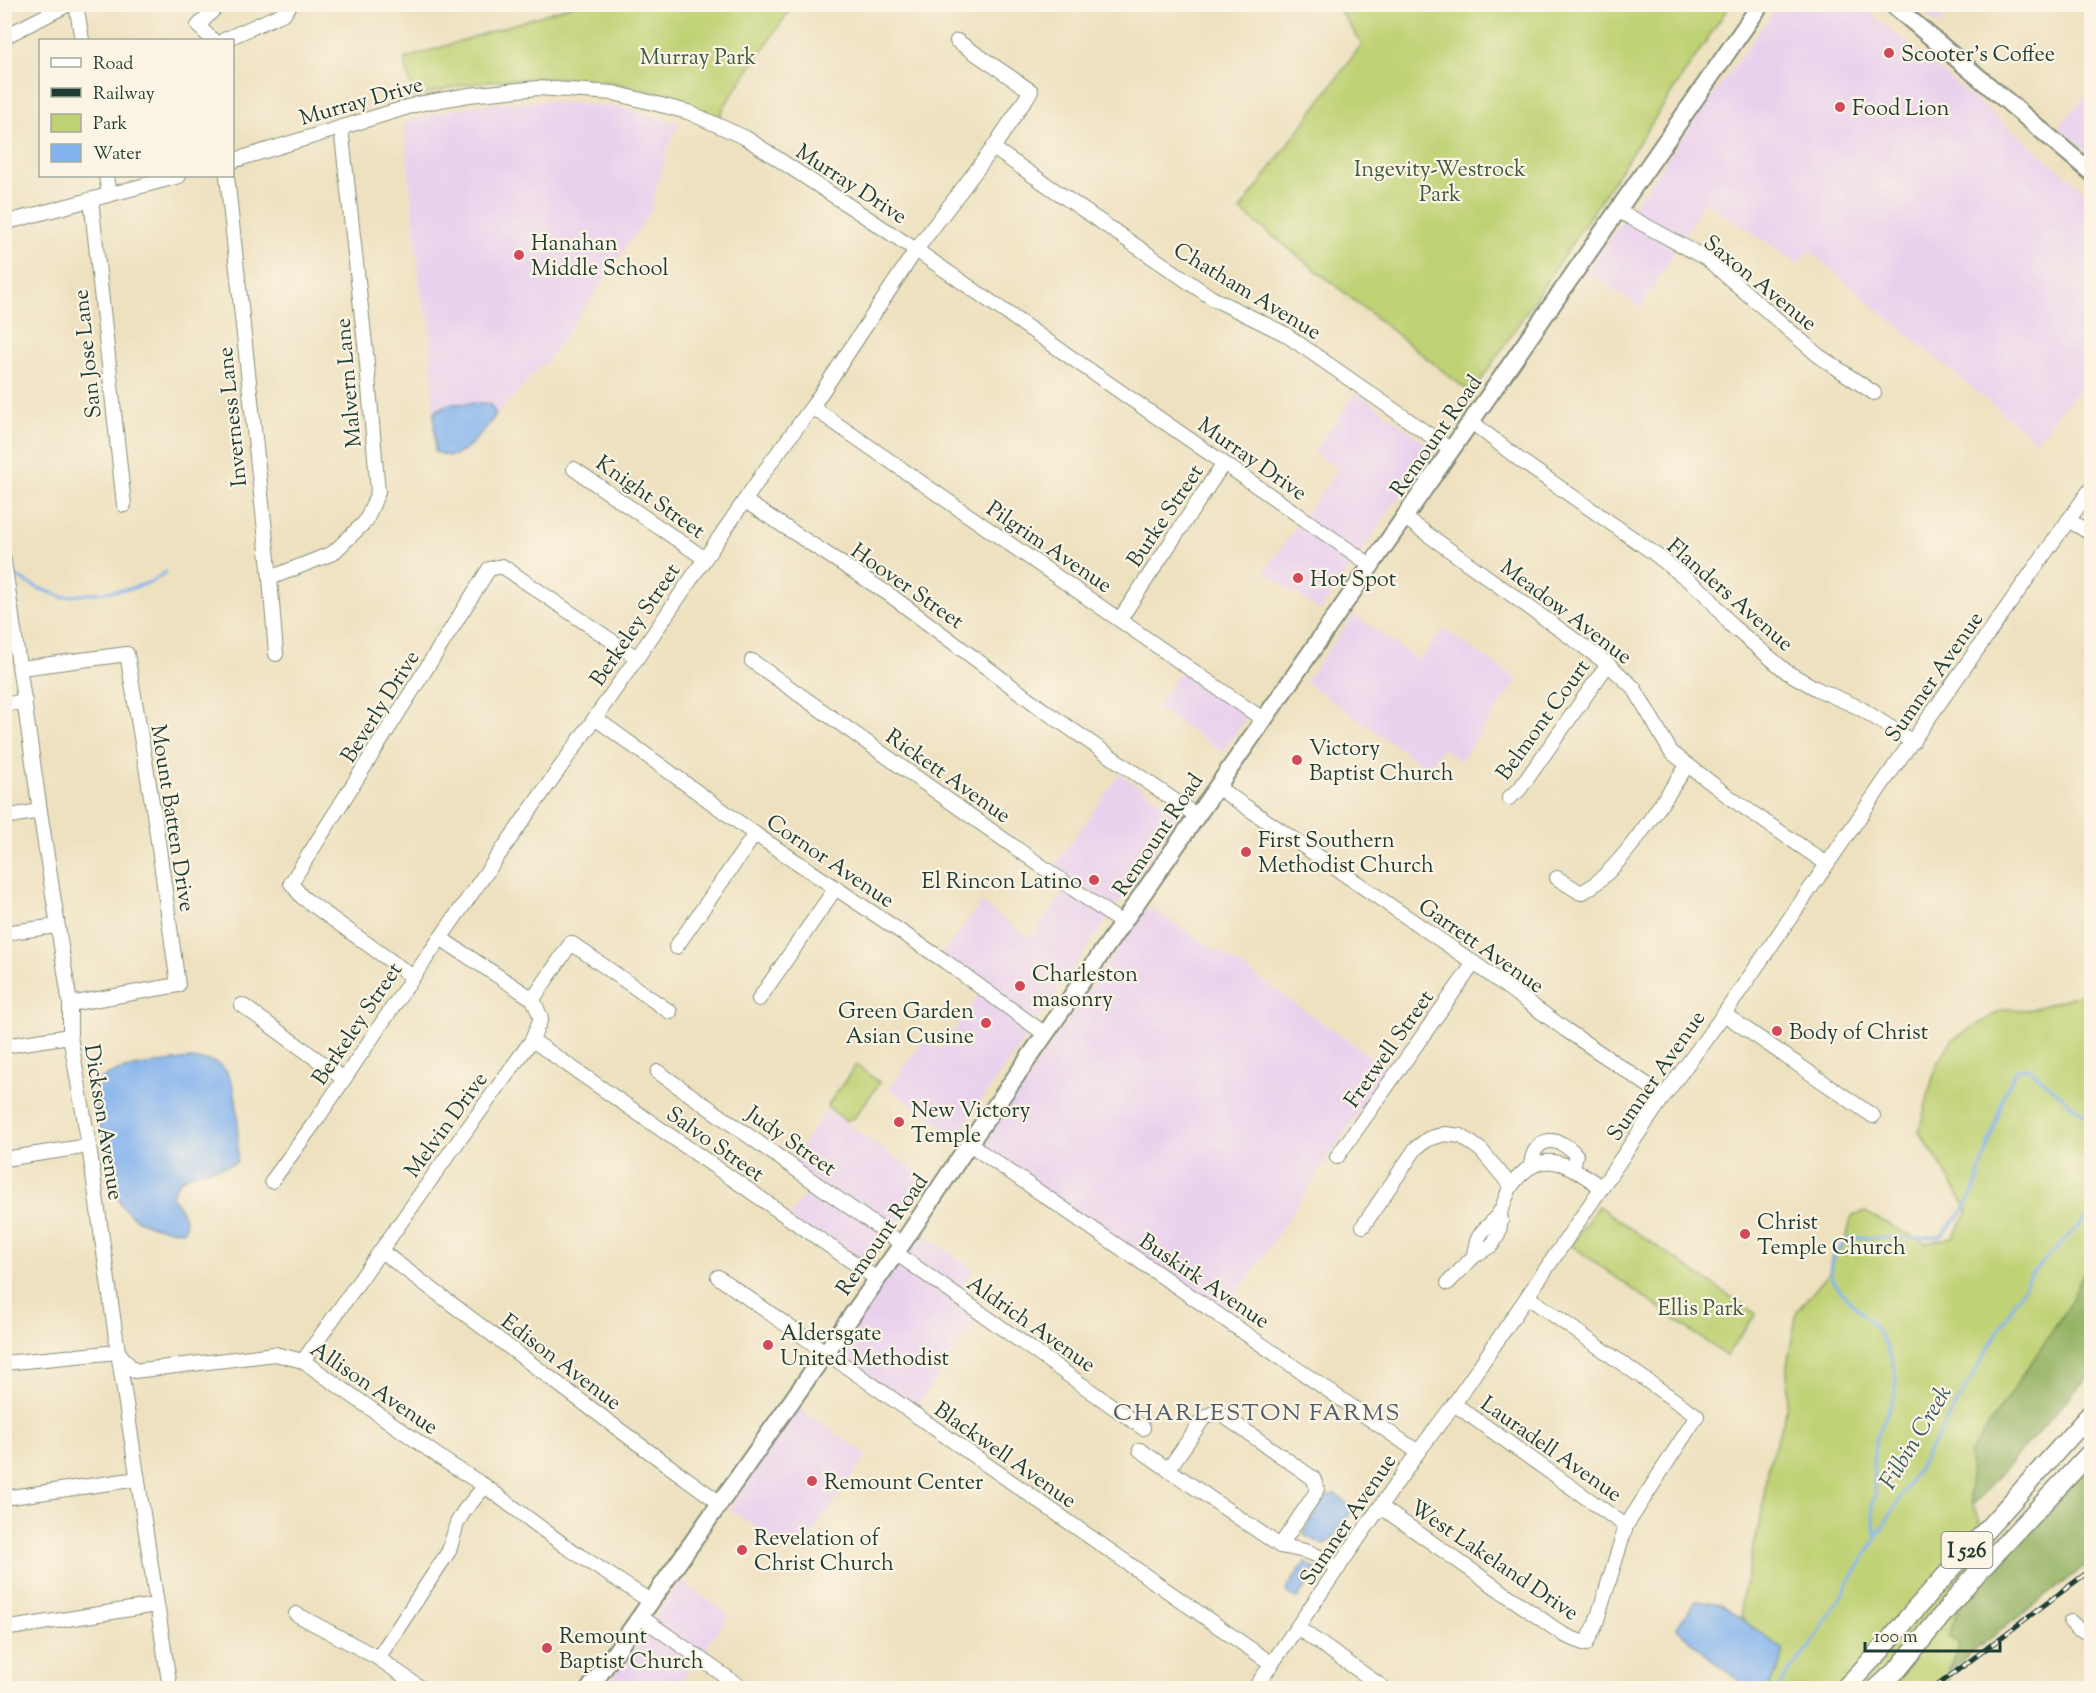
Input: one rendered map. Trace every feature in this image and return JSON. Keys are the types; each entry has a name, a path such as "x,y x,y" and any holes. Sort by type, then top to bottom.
{"highway":[{"path":"2044,1465 2091,1403"},
{"name":"I 526","path":"1845,1689 2091,1412"},
{"name":"I 526","path":"1877,1689 1898,1669 1969,1582 2089,1454"}],"main road":[{"name":"Remount Road","path":"590,1689 899,1249 971,1141 1761,4"},
{"path":"1892,4 2091,173"}],"street":[{"path":"4,37 69,4"},
{"path":"76,4 82,39"},
{"path":"212,39 198,26 219,4"},
{"path":"226,39 284,13 291,4"},
{"name":"Berkeley Street","path":"272,1181 637,658 704,558 812,407 916,250 993,148 1030,91 957,41"},
{"name":"Murray Drive","path":"234,160 418,104 469,94 538,88 614,93 688,112 746,138 916,250 1372,566"},
{"name":"Malvern Lane","path":"270,578 333,553 366,521 378,492 366,353 341,127"},
{"name":"Chatham Avenue","path":"993,148 1212,298 1285,334 1450,450"},
{"path":"106,177 109,194"},
{"path":"4,223 175,177"},
{"name":"Inverness Lane","path":"226,177 270,578 276,654"},
{"name":"San Jose Lane","path":"91,199 124,505"},
{"name":"Saxon Avenue","path":"1617,210 1707,259 1819,356 1874,393"},
{"name":"Pilgrim Avenue","path":"812,407 1264,720"},
{"name":"Flanders Avenue","path":"1473,420 1478,427 1520,460 1651,551 1706,594 1732,626 1787,672 1817,689 1860,708 1913,742"},
{"name":"Burke Street","path":"1119,619 1223,464"},
{"name":"Knight Street","path":"574,469 704,558"},
{"name":"Sumner Avenue","path":"1255,1689 1528,1297 1664,1096 1724,1014 2091,488"},
{"name":"Hoover Street","path":"745,501 890,595 1042,710 1197,816"},
{"name":"Meadow Avenue","path":"1405,518 1608,664 1634,688 1671,752 1827,864"},
{"path":"2068,520 2091,534"},
{"name":"Dickson Avenue","path":"4,561 7,599 21,668 40,811 70,1004 70,1036 90,1146 118,1352 170,1689"},
{"name":"Beverly Drive","path":"413,977 302,897 291,883 489,569 502,566 637,658"},
{"name":"Mount Batten Drive","path":"21,668 127,654 155,820 178,986 70,1004"},
{"name":"Rickett Avenue","path":"752,661 1123,924"},
{"name":"Belmont Court","path":"1509,798 1519,790 1608,664"},
{"path":"4,705 26,701"},
{"name":"Cornor Avenue","path":"595,718 755,834 946,962 1046,1034"},
{"path":"1557,878 1581,893 1590,888 1625,854 1688,766"},
{"name":"Garrett Avenue","path":"1217,787 1664,1096"},
{"path":"4,817 40,811"},
{"path":"676,946 755,834"},
{"path":"759,999 836,889"},
{"path":"4,933 57,926"},
{"path":"440,938 533,999 571,943 670,1012"},
{"name":"Fretwell Street","path":"1337,1158 1474,963"},
{"name":"Melvin Drive","path":"303,1361 532,1040 541,1018 533,999"},
{"path":"242,1005 344,1079"},
{"path":"1724,1014 1873,1116"},
{"path":"4,1046 70,1036"},
{"name":"Salvo Street","path":"532,1040 877,1279"},
{"name":"Judy Street","path":"658,1072 899,1249"},
{"path":"1363,1226 1416,1148 1428,1138 1445,1134 1461,1136 1480,1150 1511,1186"},
{"path":"1448,1283 1474,1256 1492,1245 1502,1221 1500,1212 1511,1186 1531,1165 1533,1154 1539,1146 1548,1141 1559,1140 1569,1146 1576,1155 1573,1167"},
{"name":"Buskirk Avenue","path":"971,1141 978,1150 1418,1452"},
{"path":"4,1159 90,1146"},
{"path":"1531,1165 1552,1162 1573,1167 1602,1188"},
{"name":"Aldrich Avenue","path":"899,1249 1143,1428"},
{"name":"Edison Avenue","path":"381,1251 720,1503"},
{"name":"Blackwell Avenue","path":"718,1278 1272,1664"},
{"path":"1528,1297 1697,1416 1626,1526"},
{"path":"4,1363 118,1352"},
{"name":"Allison Avenue","path":"118,1352 134,1371 275,1354 303,1361 448,1463 485,1486 565,1546 650,1601"},
{"name":"Lauradell Avenue","path":"1454,1404 1626,1526"},
{"path":"1168,1470 1203,1419 1210,1414 1221,1414 1313,1478 1316,1483 1315,1494 1280,1546"},
{"path":"1140,1450 1280,1546 1307,1550 1338,1569"},
{"path":"4,1498 138,1479"},
{"path":"378,1658 449,1551 464,1511 485,1486"},
{"name":"West Lakeland Drive","path":"1382,1507 1564,1635 1586,1644 1595,1626 1626,1526"},
{"path":"4,1629 156,1605"},
{"path":"296,1614 378,1658 422,1689"},
{"path":"640,1617 742,1689"},
{"path":"2071,1622 2078,1629 2091,1634"},
{"path":"1298,1628 1384,1689"}],"shaded area":[{"path":"1778,5 1861,5 2091,196 2091,373 2036,441 1809,250 1799,264 1705,201 1641,307 1586,272"},
{"path":"1914,5 1956,5 1938,25"},
{"path":"2091,89 2091,154 2058,128"},
{"name":"Hanahan Middle School","path":"547,101 618,107 679,123 668,148 650,212 546,363 539,367 470,445 459,454 449,456 435,452 430,322 421,294 404,122 484,104"},
{"path":"1357,392 1433,449 1320,610 1264,572 1338,469 1313,452"},
{"path":"1354,615 1419,661 1443,629 1518,680 1460,761 1443,748 1427,768 1305,682"},
{"path":"1185,665 1251,711 1223,752 1155,707"},
{"path":"1120,774 1180,814 957,1136 889,1089 924,1040 940,1050 983,989 939,958 981,903 1030,938 1069,886 1050,872"},
{"path":"1146,906 1240,965 1388,1069 1222,1317 978,1150"},
{"path":"826,1110 927,1179 864,1270 788,1218 815,1182 790,1164"},
{"path":"919,1232 974,1269 957,1295 982,1313 911,1414 832,1358"},
{"path":"797,1407 867,1455 798,1555 729,1509"},
{"path":"681,1580 729,1615 676,1688 605,1688"}],"green space":[{"name":"Murray Park","path":"794,4 725,105 719,118 655,93 619,84 560,78 499,80 441,90 414,98 404,59 574,5"},
{"name":"Ingevity-Westrock Park","path":"1336,5 1730,5 1472,394 1240,210 1362,44"},
{"path":"2091,978 2091,1264 2083,1274 2068,1308 1969,1455 1971,1467 1969,1496 1984,1529 1959,1607 1959,1644 1949,1670 1949,1688 1767,1688 1780,1668 1782,1649 1742,1619 1741,1601 1763,1508 1767,1469 1785,1416 1788,1395 1787,1366 1797,1311 1829,1273 1831,1259 1845,1243 1852,1216 1865,1212 1925,1243 1953,1237 1968,1211 1919,1132 1936,1065 1952,1040 2003,1009 2028,1010 2079,995"},
{"path":"856,1065 880,1083 854,1118 846,1121 827,1106"},
{"name":"Ellis Park","path":"1598,1206 1756,1314 1726,1356 1571,1245"},
{"path":"2091,1264 2091,1373 1973,1505 1970,1493 1969,1455 2068,1308 2083,1274"},
{"path":"2091,1465 2091,1561 1949,1670 1959,1644 1949,1636 1959,1607"}],"water":[{"path":"449,404 490,404 496,415 475,440 455,455 447,456 435,452 434,412"},
{"path":"189,1059 214,1062 228,1074 236,1097 238,1139 237,1162 189,1175 175,1187 172,1197 184,1217 184,1231 159,1228 142,1222 122,1206 117,1192 113,1166 99,1122 95,1097 96,1087 101,1079 117,1071"},
{"path":"1336,1494 1352,1510 1336,1534 1324,1545 1304,1535 1304,1532 1327,1496"},
{"path":"1305,1562 1317,1570 1297,1599 1286,1590"},
{"path":"1697,1600 1721,1604 1782,1649 1780,1665 1767,1688 1750,1688 1724,1670 1676,1628"}],"waterway":[{"path":"17,577 63,597 129,589 151,582 166,572"},
{"path":"1876,1536 1873,1516 1874,1451 1896,1389 1896,1379 1890,1356 1879,1333 1835,1283 1831,1273 1832,1262 1838,1251 1851,1238 1941,1236 1963,1211 1975,1189 2005,1092 2017,1069 2028,1068 2092,1120"},
{"name":"Filbin Creek","path":"1779,1688 1788,1672 1809,1649 1943,1427 2032,1273 2092,1212"}],"railway":[{"path":"1934,1688 2092,1569"}],"place":[{"name":"Scooter's Coffee","path":"1889,53"},
{"name":"Food Lion","path":"1840,107"},
{"name":"Hanahan Middle School","path":"519,255"},
{"name":"Hot Spot","path":"1298,578"},
{"name":"Victory Baptist Church","path":"1297,760"},
{"name":"First Southern Methodist Church","path":"1246,852"},
{"name":"El Rincon Latino","path":"1094,880"},
{"name":"Charleston masonry","path":"1020,986"},
{"name":"Green Garden Asian Cusine","path":"986,1023"},
{"name":"Body of Christ","path":"1777,1031"},
{"name":"New Victory Temple","path":"899,1122"},
{"name":"Christ Temple Church","path":"1745,1234"},
{"name":"Aldersgate United Methodist","path":"768,1345"},
{"name":"Remount Center","path":"812,1481"},
{"name":"Revelation of Christ Church","path":"742,1550"},
{"name":"Remount Baptist Church","path":"547,1648"}],"district":[{"name":"CHARLESTON FARMS","path":"1257,1412"}]}
